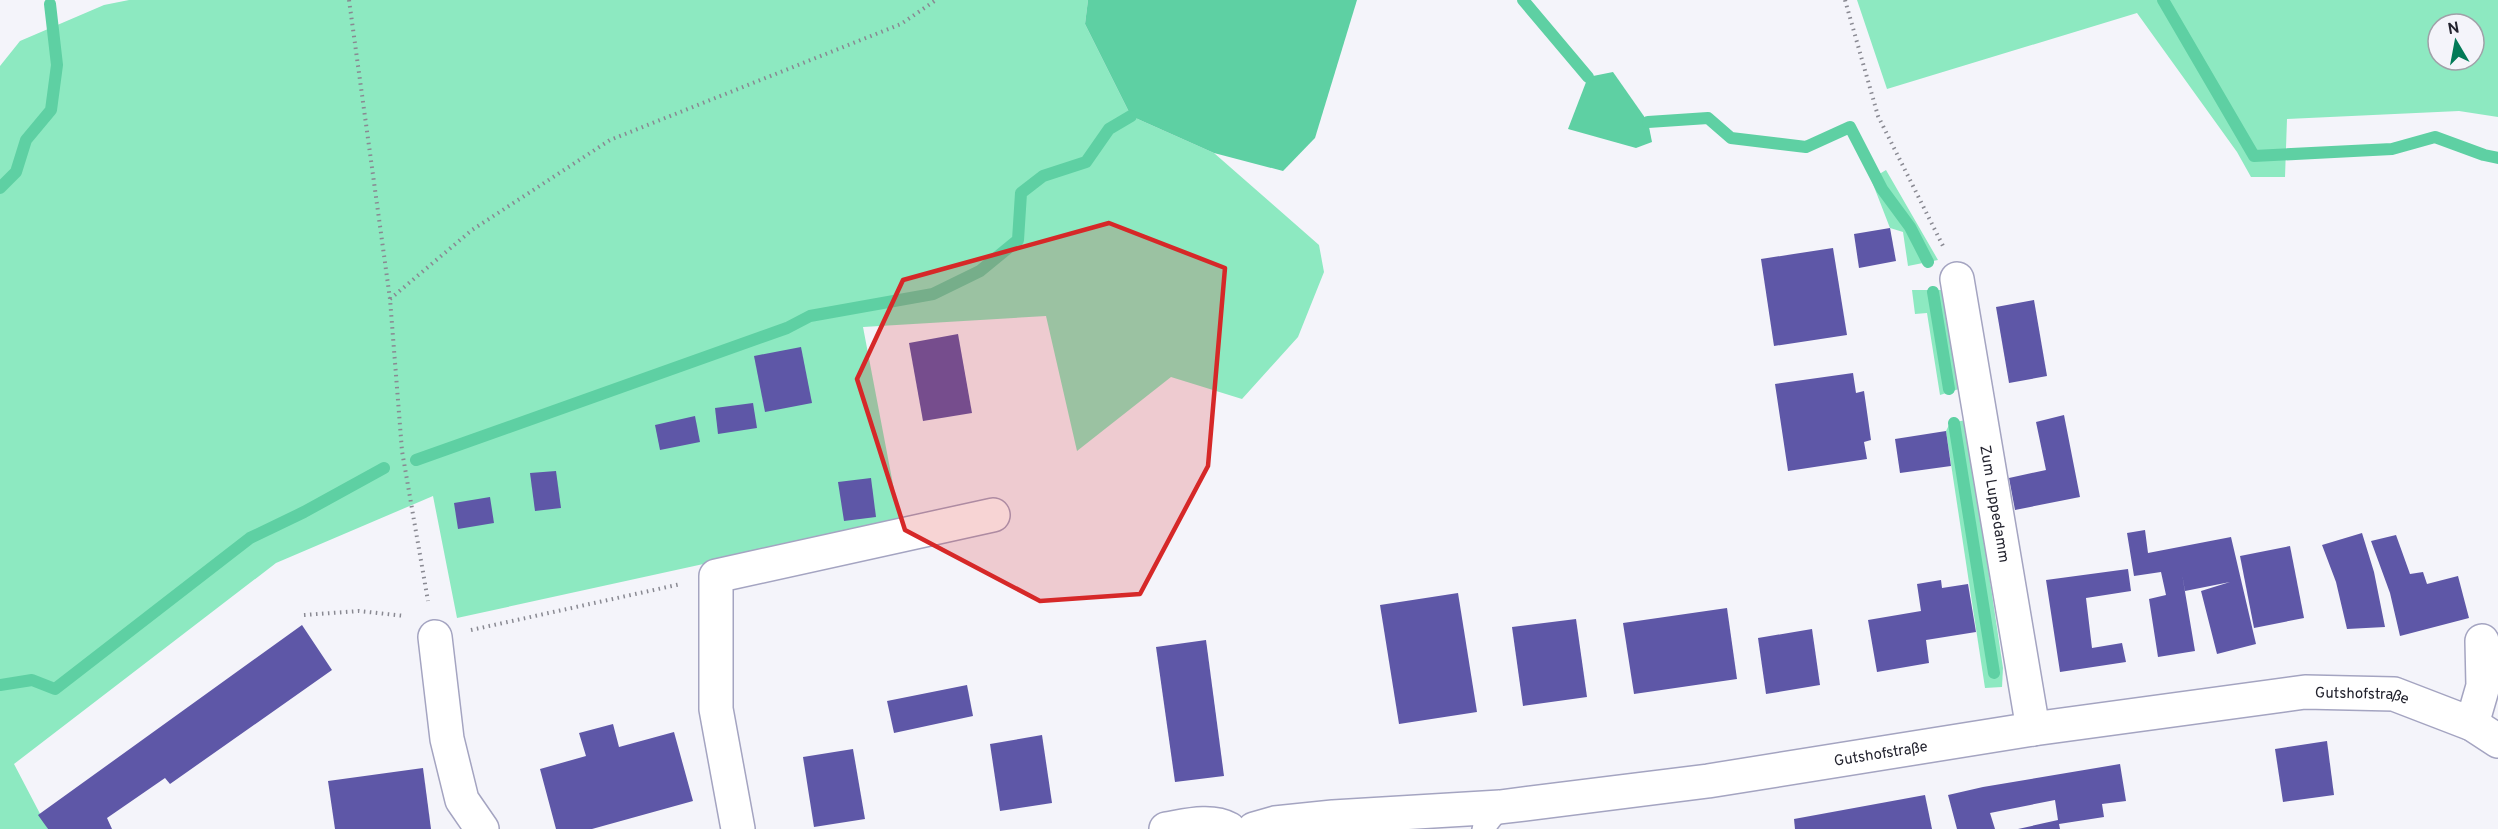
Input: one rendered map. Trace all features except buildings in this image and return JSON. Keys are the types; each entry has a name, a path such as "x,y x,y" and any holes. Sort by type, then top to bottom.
{"street":[{"name":"Zum Luppedamm","path":"1957,279 2033,729"},
{"path":"738,829 716,709 717,576 993,515"},
{"path":"435,638 449,750 462,800 482,829"},
{"path":"2485,732 2483,686 2490,639"},
{"name":"Gutshofstraße","path":"1254,829 1275,823 1491,818 2033,729 2305,692 2394,694 2485,732"},
{"path":"1173,828 1199,824 1224,826 1229,829"}],"path":[{"path":"349,0 390,299 402,451 435,638"},
{"path":"390,299 472,230 610,140 901,24 936,0"},
{"path":"1845,0 1878,116 1935,227 1957,279"},
{"path":"304,615 359,611 404,615 435,638 717,576"}],"highlighted area":[{"path":"1109,223 1225,268 1208,466 1140,594 1040,601 905,530 857,379 903,280"}],"shaded area":[{"path":"129,0 1088,0 1085,24 1131,116 1214,153 1319,245 1324,272 1298,337 1242,399 1171,377 1077,451 1046,316 863,327 900,521 457,618 433,496 276,563 14,764 48,829 0,829 0,66 20,41 104,5"},
{"path":"1088,0 1357,0 1315,138 1283,171 1214,153 1131,116 1085,24"},
{"path":"1857,0 2498,0 2498,117 2459,111 2287,119 2285,177 2251,177 2237,152 2137,13 1887,89"},
{"path":"1613,72 1648,122 1652,142 1636,148 1568,129 1588,77"},
{"path":"1886,170 1938,260 1908,266 1903,232 1890,228 1871,179"},
{"path":"1912,290 1944,290 1959,389 1940,395 1927,313 1915,314"},
{"path":"1966,420 2003,668 2002,687 1985,688 1946,431 1950,423"}],"waterway":[{"path":"1523,0 1588,77"},
{"path":"2163,0 2254,156 2392,149 2435,137 2498,158"},
{"path":"0,188 16,172 26,140 51,110 57,65 50,4"},
{"path":"416,460 787,328 810,316 933,294 980,271 1018,240 1021,193 1043,176 1086,162 1109,129 1131,116"},
{"path":"1648,122 1708,118 1731,138 1806,147 1850,127 1882,189 1910,227 1928,262"},
{"path":"1933,292 1949,389"},
{"path":"1954,423 1994,673"},
{"path":"0,685 32,680 55,689 250,538 304,512 384,468"}]}
